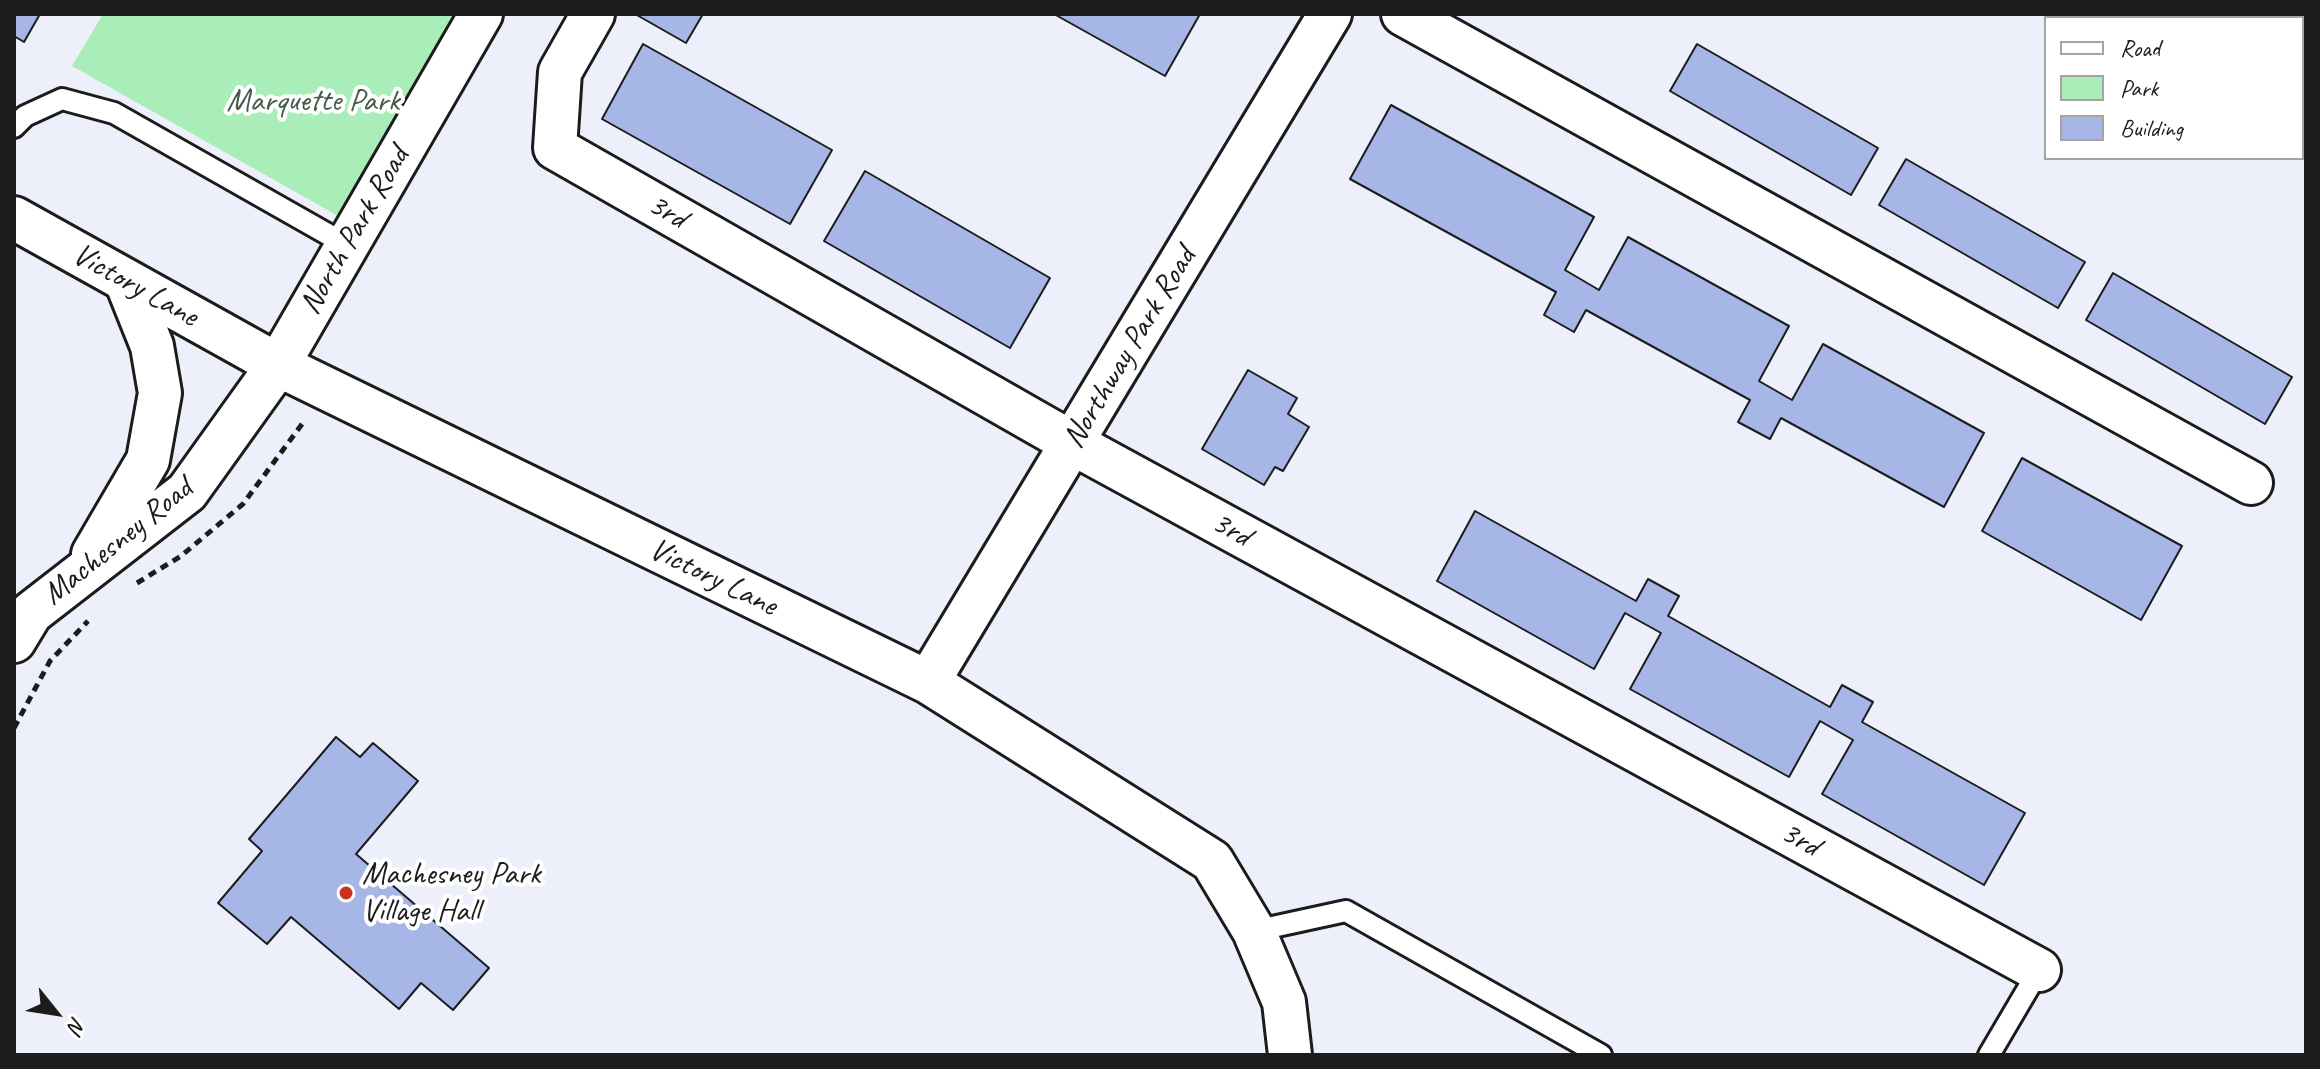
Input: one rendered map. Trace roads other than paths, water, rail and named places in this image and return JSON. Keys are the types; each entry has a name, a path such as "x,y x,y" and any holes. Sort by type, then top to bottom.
{"street":[{"name":"North Park Road","path":"278,365 345,244 481,14"},
{"name":"3rd","path":"593,14 560,72 555,148 1072,443 2039,970"},
{"name":"Northway Park Road","path":"928,682 1330,14"},
{"path":"1403,14 2251,483"},
{"name":"Victory Lane","path":"14,218 278,365 928,682 1212,861 1254,931 1284,1002 1290,1055"},
{"path":"82,573 148,460 160,393 152,346 126,281"},
{"name":"Machesney Road","path":"14,641 31,613 187,492 278,365"}],"lane":[{"path":"14,127 25,116 62,99 114,113 345,244"},
{"path":"1254,931 1346,911 1601,1055"},
{"path":"1989,1055 2039,970"}],"place":[{"name":"Machesney Park Village Hall","path":"346,893"}],"park label":[{"name":"Marquette Park","path":"313,102"}]}
